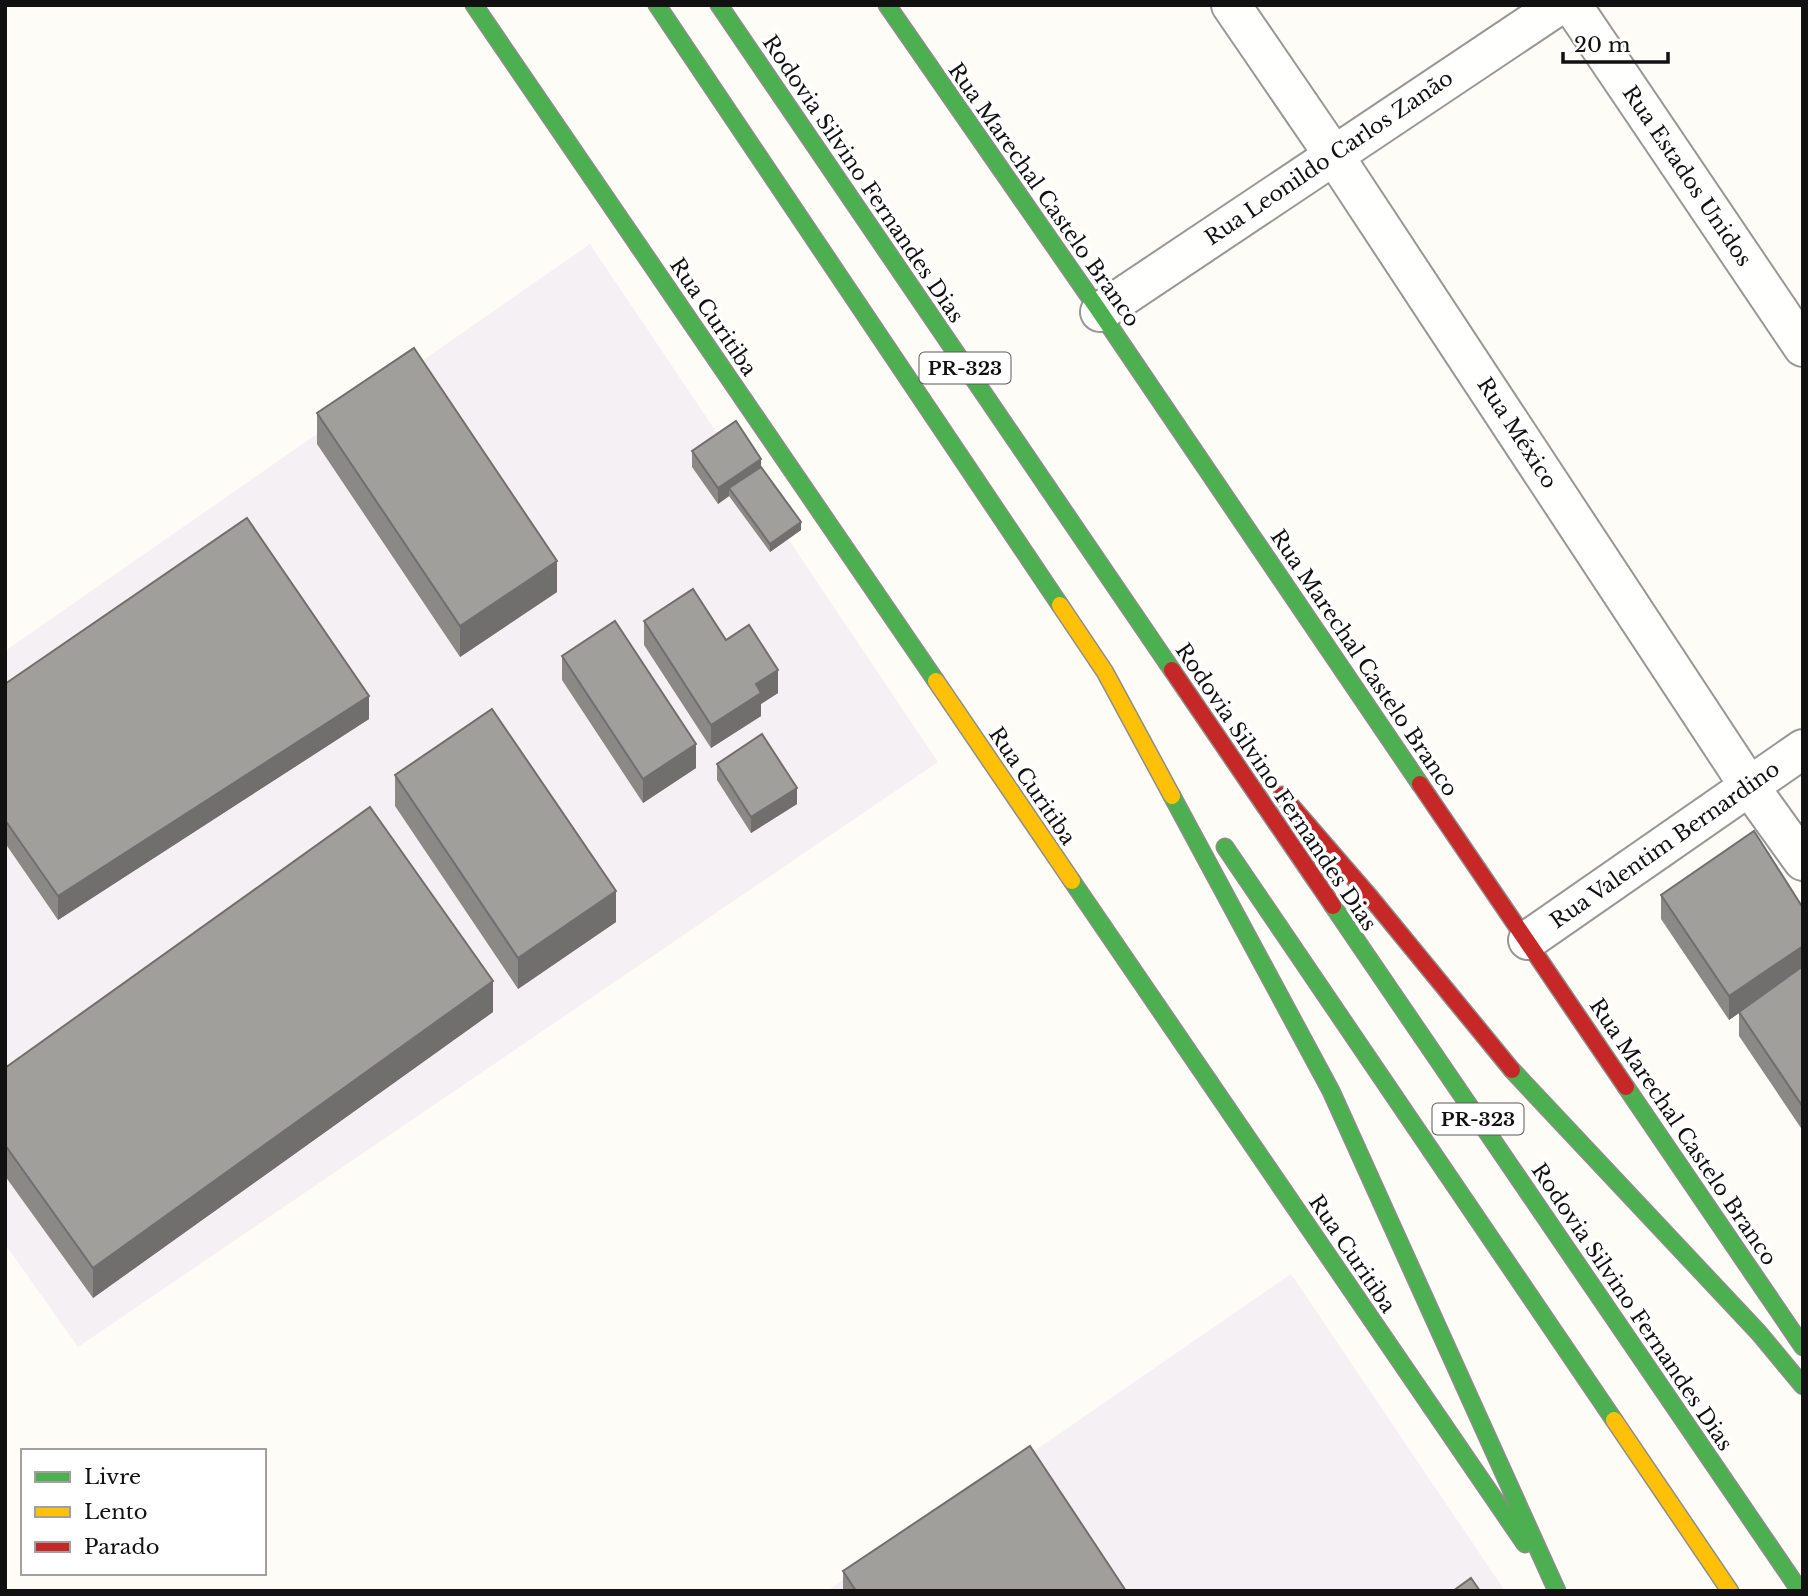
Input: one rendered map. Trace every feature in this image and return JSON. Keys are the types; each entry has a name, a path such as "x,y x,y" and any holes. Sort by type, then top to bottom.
{"main road":[{"name":"Rua Curitiba","path":"474,5 1555,1591"},
{"name":"PR-323","path":"657,5 1191,798"},
{"name":"Rodovia Silvino Fernandes Dias","path":"719,5 1800,1591"},
{"name":"Rua Marechal Castelo Branco","path":"887,5 1100,312 1803,1347"},
{"path":"1155,647 1254,762"},
{"path":"1105,672 1331,1091 1555,1591"},
{"path":"1272,783 1371,898 1513,1072 1759,1333 1803,1387"},
{"name":"PR-323","path":"1214,833 1730,1591"}],"street":[{"name":"Rua México","path":"1231,5 1333,154 1749,786 1803,861"},
{"name":"Rua Leonildo Carlos Zanão","path":"1100,312 1559,5"},
{"name":"Rua Estados Unidos","path":"1572,5 1803,347"},
{"name":"Rua Valentim Bernardino","path":"1528,940 1803,749"}],"shaded area":[{"path":"590,244 938,762 78,1347 5,1244 5,651"},
{"path":"1291,1274 1505,1591 827,1591 1030,1454"}],"building":[{"path":"414,348 557,561 460,626 317,413"},
{"path":"736,421 761,459 718,488 692,451"},
{"path":"761,467 801,522 770,544 729,488"},
{"path":"247,518 369,696 58,896 5,820 5,684"},
{"path":"693,589 726,640 749,625 778,670 756,684 761,693 711,725 644,621"},
{"path":"615,621 696,744 643,779 562,656"},
{"path":"492,709 616,891 518,958 395,775"},
{"path":"762,734 797,788 751,817 717,764"},
{"path":"370,807 493,981 93,1268 5,1145 5,1068"},
{"path":"1754,831 1803,908 1803,946 1729,996 1661,895"},
{"path":"1803,966 1803,1107 1739,1012"},
{"path":"1030,1446 1126,1591 856,1591 843,1571"},
{"path":"1471,1578 1480,1591 1453,1591"}],"traffic: fast":[{"path":"474,5 936,681"},
{"path":"657,5 1060,605"},
{"path":"719,5 1172,670"},
{"path":"887,5 1100,312 1420,784"},
{"path":"1172,796 1331,1091 1557,1591"},
{"path":"1225,847 1614,1420"},
{"path":"1072,881 1525,1544"},
{"path":"1333,906 1800,1591"},
{"path":"1512,1070 1759,1333 1803,1386"},
{"path":"1626,1087 1803,1347"}],"traffic: slow":[{"path":"1060,605 1105,672 1172,796"},
{"path":"936,681 1072,881"},
{"path":"1614,1420 1730,1591"}],"traffic: jam":[{"path":"1172,670 1333,906"},
{"path":"1420,784 1626,1087"},
{"path":"1282,795 1371,898 1512,1070"}]}
